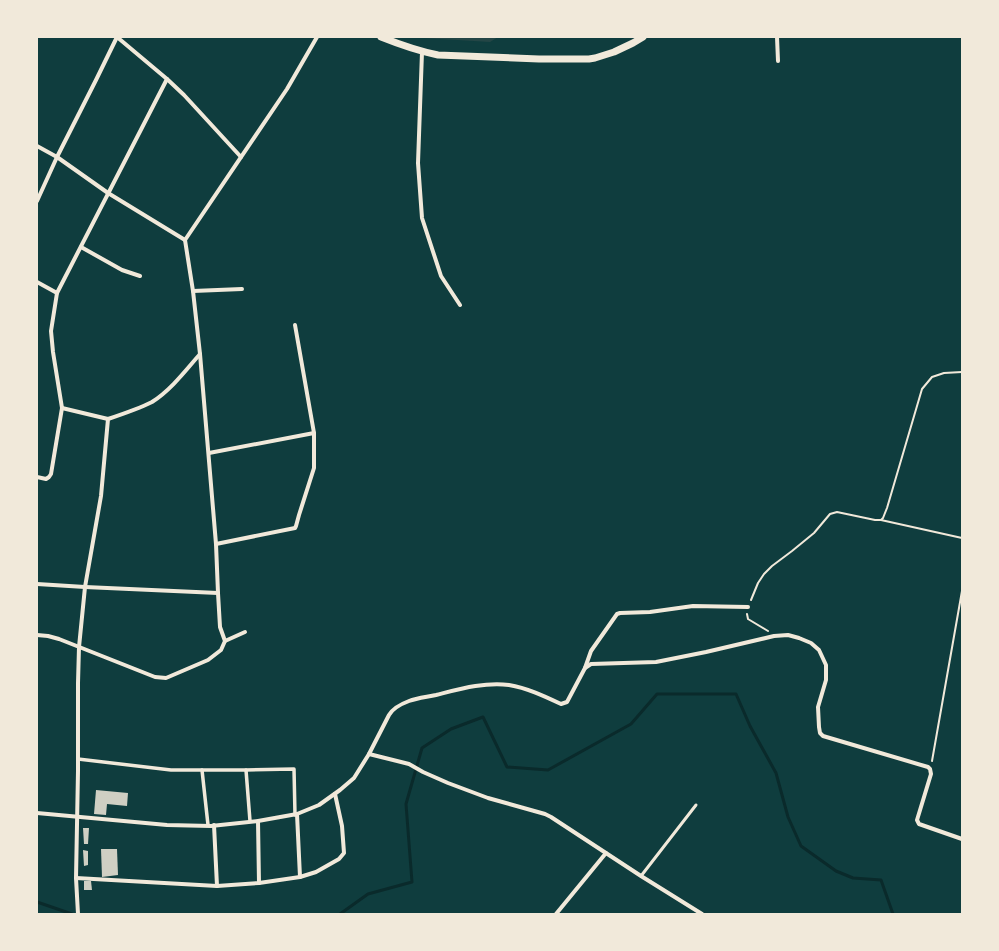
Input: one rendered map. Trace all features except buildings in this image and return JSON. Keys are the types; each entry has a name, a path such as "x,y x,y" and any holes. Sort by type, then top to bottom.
{"street":[{"path":"37,201 57,157 117,37 184,95 241,157"},
{"path":"226,641 220,627 216,544 209,453 193,291 185,240 287,89 317,37"},
{"path":"381,37 403,46 438,55 539,59 595,58 614,52 643,37"},
{"path":"777,37 778,61"},
{"path":"422,52 418,163 422,218 441,276 460,305"},
{"path":"37,477 46,479 51,474 62,408 51,331 57,293 167,79"},
{"path":"37,146 57,157 108,193 185,240"},
{"path":"81,247 122,270 140,276"},
{"path":"37,282 57,293"},
{"path":"193,291 242,289"},
{"path":"216,544 295,528 296,526 314,468 314,433 295,325"},
{"path":"62,408 108,419 140,407 151,402 162,394 179,378 200,354"},
{"path":"78,914 76,878 78,817 79,647 85,587 101,496 108,419"},
{"path":"209,453 314,433"},
{"path":"37,584 218,593"},
{"path":"37,812 166,825 208,826 258,821 296,814 319,804 335,794 354,778 369,754 392,710 410,701 454,690 495,684 509,685 534,691 564,704 567,702 585,668 591,651 617,614 650,612 693,606 748,607"},
{"path":"37,635 54,638 154,677 166,678 208,660 221,650 226,641 244,632"},
{"path":"585,668 591,664 656,662 774,636 788,635 811,643 819,650 826,665 826,680 818,707 820,733 823,736 928,767 930,777 917,822 962,839"},
{"path":"369,754 409,764 448,783 488,798 545,814 702,914"},
{"path":"78,759 171,770 294,769 300,877"},
{"path":"202,770 208,826"},
{"path":"246,770 250,821"},
{"path":"76,878 217,886 259,883 300,877 316,872 339,859 344,853 342,826 335,794"},
{"path":"258,821 259,883"},
{"path":"214,825 217,886"},
{"path":"556,914 606,853"}],"lane":[{"path":"642,876 696,805"}],"path":[{"path":"881,520 887,508 922,389 932,377 962,372"},
{"path":"774,636 766,629 748,619 748,607 758,583 772,566 814,533 830,514 837,512 881,520 962,538"},
{"path":"930,771 962,591"}],"shaded area":[{"path":"421,37 498,37 490,42"}],"waterway":[{"path":"340,914 368,894 412,882 406,804 422,748 451,729 483,717 507,767 548,770 631,724 657,694 736,694 750,726 776,773 788,817 801,846 836,871 853,878 881,880 893,914"},
{"path":"37,902 72,914"}]}
